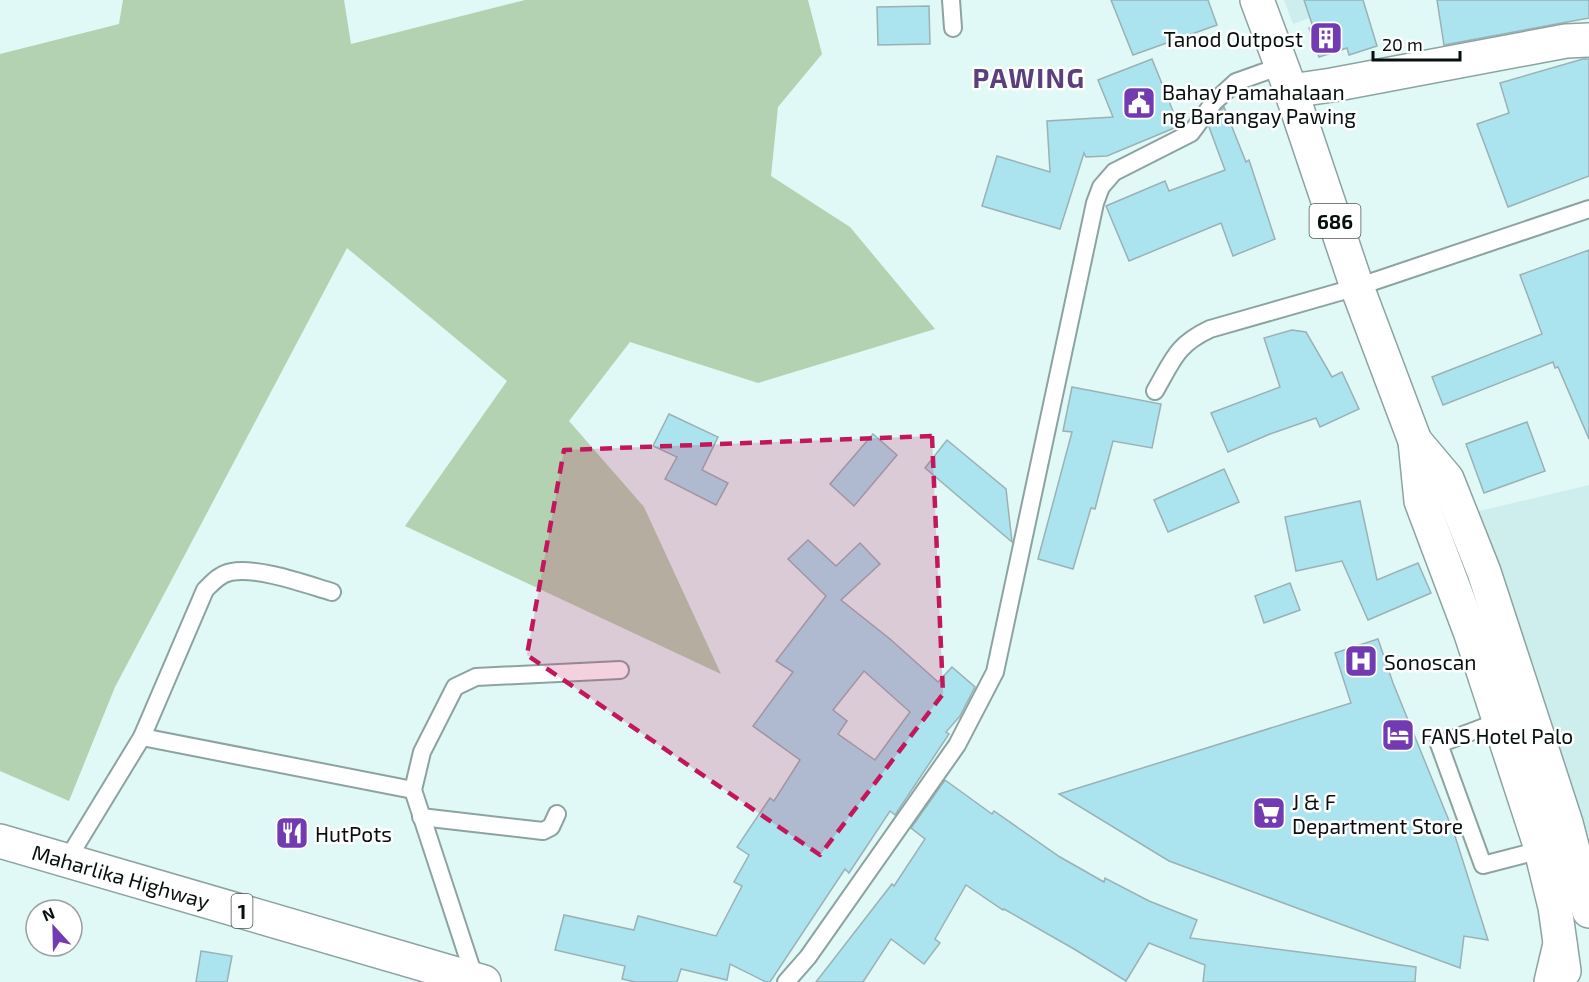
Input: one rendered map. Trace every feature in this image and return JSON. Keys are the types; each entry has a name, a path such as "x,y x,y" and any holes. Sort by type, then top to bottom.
{"main road":[{"name":"686","path":"1257,0 1415,441 1421,501 1471,634 1541,850 1555,907 1566,982"},
{"path":"1286,79 1332,86 1566,41 1589,40"},
{"name":"686","path":"1415,441 1447,479 1484,572 1566,823 1589,911"},
{"name":"Maharlika Highway","path":"0,841 480,981"},
{"name":"686","path":"1551,982 1560,944"}],"lane":[{"path":"951,0 953,28"},
{"path":"786,982 808,957 957,745 995,672 1095,203 1101,187 1114,172 1191,133 1214,102 1236,82 1286,79"},
{"path":"1155,391 1180,347 1192,337 1210,329 1358,287 1589,209"},
{"path":"67,860 142,737 205,590 215,579 232,572 264,573 332,592"},
{"path":"480,981 413,790 422,753 455,687 476,677 620,670"},
{"path":"1500,721 1439,744 1482,865 1541,850"},
{"path":"142,737 413,790"},
{"path":"421,817 543,831 551,827 557,814"}],"highlighted area":[{"path":"932,436 943,694 820,855 527,655 564,450"}],"shaded area":[{"path":"1284,0 1359,0 1293,24"},
{"path":"1589,485 1589,838 1475,512"}],"green space":[{"path":"123,0 344,0 351,44 525,0 808,0 822,54 778,107 771,176 850,227 935,329 758,383 630,342 569,421 644,507 721,674 405,526 507,381 347,248 115,687 69,801 0,771 0,54 119,24"}],"building":[{"path":"1111,0 1208,0 1217,25 1133,55"},
{"path":"1304,0 1363,0 1377,46 1349,55 1347,48 1319,57 1309,28 1313,27"},
{"path":"1437,0 1589,0 1589,18 1444,45"},
{"path":"929,6 930,44 878,45 877,7"},
{"path":"1152,59 1179,126 1107,156 1086,157 1084,153 1060,229 982,206 997,156 1050,172 1047,121 1113,117 1098,80"},
{"path":"1589,59 1589,176 1508,207 1477,124 1509,113 1500,83"},
{"path":"1224,107 1246,162 1249,160 1275,239 1233,256 1221,223 1129,261 1106,206 1165,181 1169,191 1225,170 1209,127"},
{"path":"1589,250 1589,439 1558,367 1555,368 1553,362 1443,405 1432,377 1542,334 1520,275"},
{"path":"1292,330 1306,332 1332,377 1342,372 1359,409 1320,427 1316,418 1228,452 1211,413 1280,387 1264,338"},
{"path":"1072,387 1161,404 1152,448 1113,441 1095,509 1091,508 1073,569 1038,559 1072,432 1063,431"},
{"path":"669,414 718,437 702,470 728,483 716,505 665,479 677,457 653,446"},
{"path":"1527,422 1545,471 1484,493 1466,444"},
{"path":"873,434 897,455 854,506 830,484"},
{"path":"947,440 1006,489 1012,542 925,468"},
{"path":"1224,469 1239,502 1168,532 1154,500"},
{"path":"1360,501 1377,580 1418,563 1431,593 1368,620 1342,561 1296,571 1285,517"},
{"path":"808,540 836,566 860,543 880,564 841,600 890,639 938,682 952,667 975,687 960,716 946,732 949,734 895,815 890,811 849,873 845,869 770,982 730,964 727,980 681,969 677,982 635,982 622,979 625,966 555,950 564,915 634,930 638,916 716,936 742,886 734,882 749,855 737,847 770,798 774,801 800,760 753,726 793,672 776,661 826,596 788,559","holes":["864,671 910,712 875,760 838,734 847,721 833,710"]},
{"path":"1290,583 1300,610 1264,623 1255,596"},
{"name":"J & F Department Store","path":"1378,639 1393,683 1454,833 1488,940 1464,936 1460,968 1169,861 1059,794 1351,703 1335,653"},
{"path":"945,780 992,814 994,811 1060,857 1104,882 1105,878 1149,901 1197,920 1190,938 1416,967 1415,982 1203,982 1205,965 1149,943 1126,981 1003,910 966,885 935,939 940,943 924,964 891,939 863,982 816,982 892,884 894,886 925,839 911,828"},
{"path":"201,951 232,956 227,982 196,982"}],"place":[{"name":"Tanod Outpost","path":"1326,38"},
{"name":"Bahay Pamahalaan ng Barangay Pawing","path":"1139,103"},
{"name":"Sonoscan","path":"1361,661"},
{"name":"FANS Hotel Palo","path":"1398,735"},
{"name":"J & F Department Store","path":"1269,813"},
{"name":"HutPots","path":"292,833"}],"district":[{"name":"PAWING","path":"1029,77"}]}
